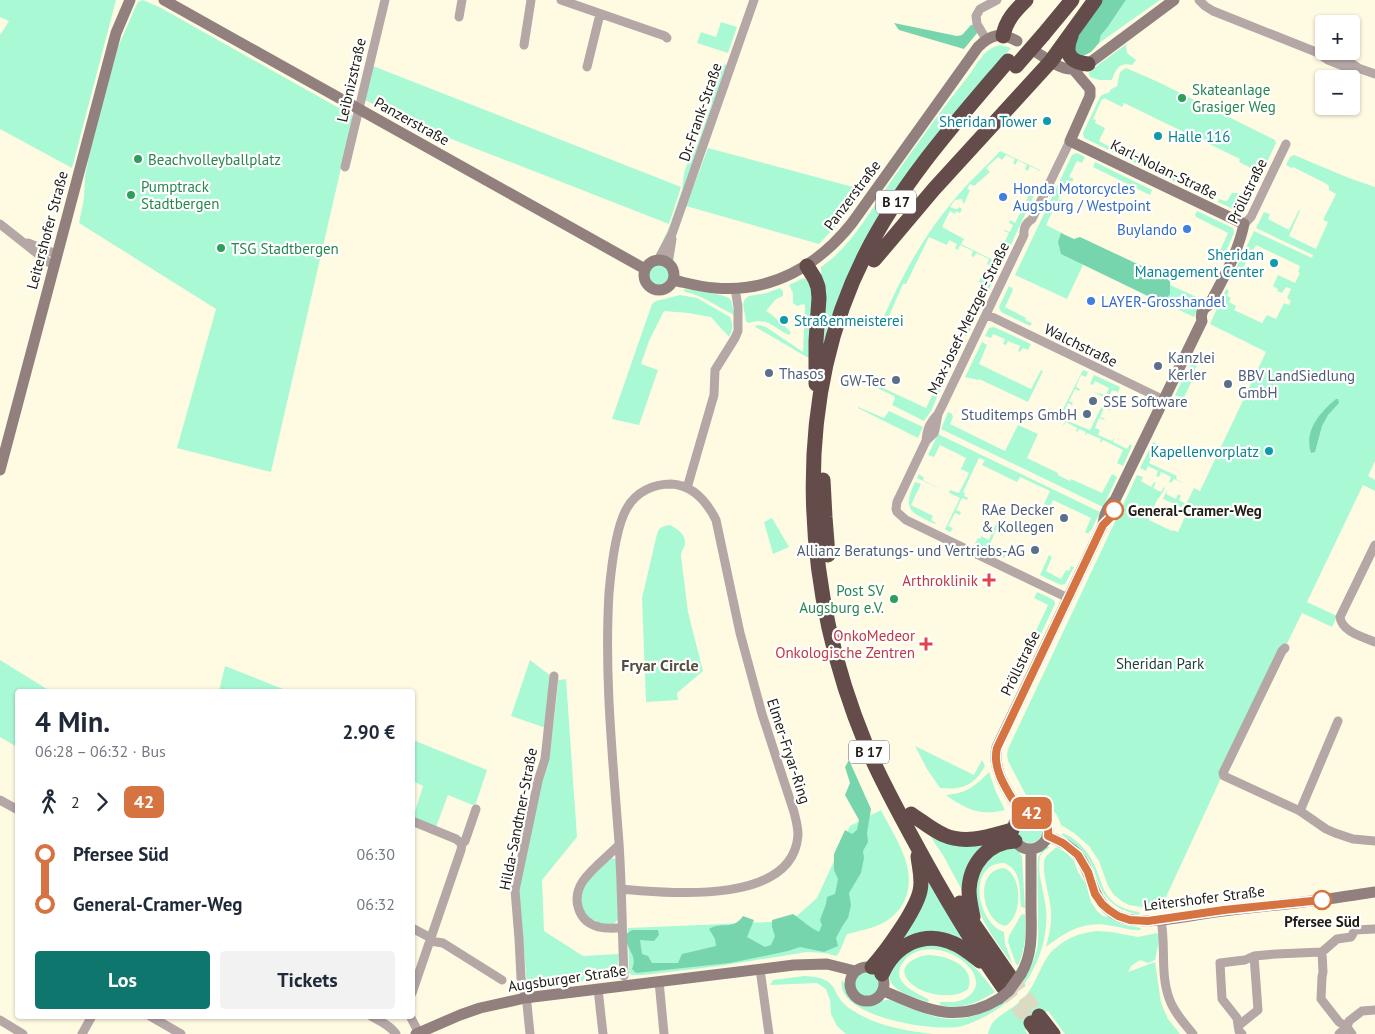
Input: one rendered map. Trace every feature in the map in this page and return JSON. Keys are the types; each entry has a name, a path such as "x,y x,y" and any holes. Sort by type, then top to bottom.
{"highway":[{"path":"1010,38 1004,28 1011,16 1026,0"},
{"name":"B 17","path":"1009,984 990,968 966,932 916,844 866,745 846,689 831,632 819,564 814,518 814,462 818,407 815,380 825,371 841,344 864,282 890,230 921,184 1038,32 1059,0"},
{"name":"B 17","path":"1038,32 1072,0"},
{"path":"1088,64 1075,60 1069,55 1067,47 1072,32 1095,0"},
{"path":"874,260 934,189 1062,66 1072,32"},
{"name":"B 17","path":"1009,984 950,886 911,814 866,717 851,672 834,598 825,517 823,470 826,430 825,371 847,296 865,256 882,224 925,161 1012,64"},
{"path":"807,266 818,287 825,371"},
{"path":"911,814 934,830 953,838 963,840 1013,835"},
{"path":"974,926 969,889 974,868 983,855 994,845 1003,842 1013,835"},
{"path":"877,970 892,941 914,909 918,898 921,875 916,844"},
{"path":"877,970 899,950 912,942 926,939 941,939 956,944 990,968"},
{"path":"1036,1024 1053,1034"}],"street":[{"name":"Leitershofer Straße","path":"0,470 116,32 130,0"},
{"name":"Panzerstraße","path":"164,0 645,269"},
{"name":"Leibnizstraße","path":"345,166 385,0"},
{"path":"460,17 462,0"},
{"path":"524,44 531,0"},
{"path":"561,0 667,38"},
{"name":"Dr.-Frank-Straße","path":"663,262 754,0"},
{"path":"997,0 980,9 976,16 977,24 986,39 996,36 1010,38"},
{"path":"1036,52 1062,66 1088,64 1174,0"},
{"path":"1199,0 1213,12 1316,52 1342,66 1358,68 1375,74"},
{"path":"587,66 600,14"},
{"name":"Panzerstraße","path":"673,280 716,288 761,285 792,274 825,253 844,233 975,51 986,39"},
{"name":"Max-Josef-Metzger-Straße","path":"1062,66 1090,89 1090,96 1032,219 1033,225 1029,233 1024,236 986,314 938,414 936,430 926,440 897,502 896,510 906,520 1068,598"},
{"name":"Karl-Nolan-Straße","path":"1070,141 1244,224"},
{"name":"Pröllstraße","path":"1022,815 1002,779 995,755 1005,730 1103,525 1104,515 1115,500 1202,320 1207,319 1211,310 1209,305 1241,240 1244,224 1251,217 1286,144"},
{"path":"0,224 48,262 55,259"},
{"path":"663,262 673,271 673,280 667,287 658,290 653,289 644,278 645,269 650,263 663,262"},
{"path":"624,976 619,845 607,660 610,582 615,547 626,509 637,495 648,488 663,484 687,488 714,395 715,370 738,331 738,307 735,288"},
{"name":"Walchstraße","path":"986,314 1164,400"},
{"name":"Elmer-Fryar-Ring","path":"621,889 693,893 748,886 776,874 787,864 795,849 798,835 798,826 794,812 762,714 740,633 716,520 700,497 687,488"},
{"path":"1375,545 1340,617 1341,623 1345,628 1375,642"},
{"path":"1285,648 1223,773 1224,776 1300,811 1335,833 1353,839 1375,841"},
{"name":"Hilda-Sandtner-Straße","path":"530,1034 526,998 521,978 515,890 538,781 545,759 554,676"},
{"path":"1300,811 1338,721"},
{"path":"0,800 15,808"},
{"path":"415,984 462,844 465,841 476,809"},
{"path":"1034,813 1044,820 1048,828 1048,836 1041,846 1031,849 1021,846 1013,835 1015,821 1022,815 1034,813"},
{"path":"415,822 456,839 462,844"},
{"name":"Leitershofer Straße","path":"1048,836 1063,843 1078,855 1088,872 1095,894 1109,910 1118,916 1130,920 1146,922 1224,910 1375,892"},
{"path":"619,845 583,881 576,899 579,910 586,921 601,928 622,928"},
{"path":"884,990 932,1010 950,1013 969,1012 984,1007 1009,984 1026,967 1030,953 1032,937 1031,849"},
{"path":"1161,920 1164,932 1165,979 1168,998 1177,1014 1193,1034"},
{"path":"1240,1030 1237,1018 1222,999 1220,963 1245,960 1254,956 1322,952 1337,939 1351,937 1355,930 1375,929"},
{"path":"415,930 430,940 442,943 502,980"},
{"path":"1322,952 1322,999 1338,1022 1349,1031"},
{"path":"1240,1030 1258,1010 1254,956"},
{"path":"769,1034 760,969 827,964 852,977"},
{"path":"864,967 877,970 885,984 884,990 874,1000 864,1001 854,995 852,991 852,977 864,967"},
{"name":"Augsburger Straße","path":"418,1033 460,1014 526,998 760,969"},
{"path":"659,981 664,1034"},
{"path":"598,989 603,1034"},
{"path":"1349,1031 1349,1020 1362,1011 1375,1010"},
{"path":"82,1034 90,1019"},
{"path":"155,1019 181,1034"},
{"path":"376,1019 388,1026 396,1034"},
{"path":"411,1019 418,1033"},
{"path":"0,1020 24,1034"},
{"path":"1339,1034 1349,1031"}],"green space":[{"path":"0,0 116,0 72,168 0,129 0,35 9,21 0,17"},
{"name":"TSG Stadtbergen","path":"143,0 161,8 353,116 271,472 177,448 216,309 79,223 89,155 118,47 138,2"},
{"path":"1102,0 1126,0 1101,35 1099,43 1091,52 1083,56 1076,54 1073,38"},
{"path":"1126,0 1160,0 1099,43 1101,35"},
{"path":"721,22 737,27 728,53 697,43 701,32 716,37"},
{"path":"894,23 957,36 962,35 973,25 978,32 964,49 899,30"},
{"path":"1128,43 1126,46 1127,53 1136,60 1132,65 1121,65 1115,72 1112,80 1099,80 1090,77 1089,73 1091,70"},
{"path":"1000,45 1011,48 918,161 822,359 821,267 849,241 984,54"},
{"path":"725,64 728,66 663,246 661,245 682,190 684,173 689,159 696,148 712,103 717,77"},
{"path":"373,66 681,187 669,224 413,124 365,100"},
{"path":"1126,68 1275,140 1276,143 1244,211 1239,212 1218,202 1219,199 1227,201 1232,193 1242,193 1245,186 1249,188 1257,171 1239,162 1240,159 1205,142 1205,140 1194,137 1124,103 1122,107 1104,98 1102,99 1093,119 1096,120 1095,123 1105,128 1099,141 1116,150 1115,153 1084,138 1083,133 1100,97 1117,86 1120,72"},
{"path":"708,148 864,190 819,244 686,206"},
{"path":"1000,151 1040,170 1040,171 1030,166 1028,171 1025,169 1027,165 1018,160 1015,165 1013,163 1015,159 1006,155 1002,160 998,157 986,168 990,172 974,186 970,184 967,189 970,190 964,204 962,199 955,200 950,207 962,209 960,213 956,211 955,214 950,211 942,227 964,239 961,244 1001,264 999,269 987,264 989,259 976,253 974,257 971,256 973,251 960,245 958,250 955,248 957,244 949,240 947,245 929,237 906,284 903,284 885,325 881,323 904,275 931,229 958,194"},
{"path":"1077,153 1085,157 1082,163 1077,161 1069,177 1074,179 1072,182 1067,180 1058,199 1063,201 1062,204 1057,202 1046,225 1062,233 1083,265 1067,299 1015,275 1072,155"},
{"path":"1126,155 1210,195 1209,198 1123,157"},
{"name":"Sheridan Park","path":"1294,155 1375,187 1375,461 1368,476 1375,480 1375,491 1363,485 1307,602 1337,616 1332,627 1302,613 1221,778 1160,910 1129,905 1114,895 1108,886 1099,861 1089,846 1061,825 1057,815 1050,807 1040,801 1027,797 1008,761 1008,749 1137,475 1143,477 1141,481 1151,487 1154,482 1156,483 1153,488 1161,492 1165,488 1158,498 1149,520 1172,531 1178,532 1187,512 1183,508 1163,499 1167,489 1166,494 1176,499 1178,494 1181,496 1179,500 1186,504 1194,488 1200,491 1266,352 1210,324 1226,289 1229,291 1227,296 1231,298 1229,302 1236,306 1234,310 1262,323 1267,315 1276,319 1284,303 1289,305 1291,301 1287,298 1291,289 1286,287 1282,293 1273,286 1278,275 1295,283 1300,273 1298,272 1300,266 1256,245 1252,249 1240,275 1234,273 1254,231 1312,258 1313,255 1256,228 1264,212 1270,214 1268,219 1289,230 1299,210 1289,236 1316,249 1328,222 1323,220 1336,194 1329,190 1329,186 1325,183 1286,165 1290,157"},
{"path":"1095,162 1152,190 1150,195 1093,167"},
{"path":"1035,186 1038,187 1006,255 996,251 996,249 1001,251 1004,244 999,242 1004,243 1009,233 1004,231 1010,232 1013,225 1009,223 1010,220 1015,223"},
{"path":"1197,211 1233,228 1234,233 1224,256 1219,253 1228,233 1196,217"},
{"path":"1061,233 1074,239 1080,237 1163,276 1170,281 1170,294 1165,300 1154,299 1061,254 1058,242"},
{"path":"659,264 669,271 670,275 663,285 659,286 649,279 648,275 655,265"},
{"path":"983,272 995,277 967,336 961,334 985,285 979,282"},
{"path":"804,278 813,285 810,359 754,326 766,327 803,352 805,305 797,306 793,303 793,293 789,285"},
{"path":"1168,284 1203,300 1194,317 1160,301"},
{"path":"1009,286 1013,290 1005,307 1026,318 1025,320 1032,323 1030,326 1001,312 999,307"},
{"path":"780,288 783,291 783,296 776,299 766,311 791,332 789,335 765,322 755,321 748,323 746,321 743,304 745,299 749,296 767,293"},
{"path":"683,289 708,292 727,297 732,302 734,315 704,298 685,292"},
{"path":"680,295 697,298 730,317 732,327 729,337 711,317 664,311 649,341 641,364 658,370 639,425 612,419 652,304 656,301"},
{"path":"994,327 1031,344 1028,350 1023,348 1020,352 1018,351 1020,346 1008,341 1006,345 1003,344 1005,339 993,334 991,338 985,336 989,328"},
{"path":"982,342 987,345 979,364 1031,389 1041,370 1043,371 1028,402 979,379 965,377"},
{"path":"1194,357 1204,361 1203,363 1199,361 1183,399 1175,395"},
{"path":"1083,370 1088,372 1086,377 1081,375 1076,387 1080,389 1079,391 1075,389 1069,401 1073,403 1072,405 1068,403 1063,414 1067,416 1065,420 1090,430 1106,398 1093,392 1106,395 1109,388 1095,381 1093,385 1090,384 1094,375 1120,387 1118,392 1112,390 1105,406 1110,409 1104,408 1100,417 1105,419 1099,418 1095,428 1100,430 1098,435 1112,441 1115,437 1113,442 1127,449 1130,444 1132,446 1123,466 1117,463 1123,450 1103,440 1101,443 1101,439 1087,433 1085,435 1086,432 1079,429 1077,432 1077,428 1066,422 1063,425 1065,422 1048,414 1059,417"},
{"path":"864,379 926,408 940,379 945,379 931,411 924,421 892,405 894,396 863,381"},
{"path":"1338,399 1339,403 1328,415 1322,426 1315,452 1311,453 1309,445 1311,430 1319,416"},
{"path":"858,407 884,418 889,411 923,427 918,438"},
{"path":"948,412 953,417 950,424 1005,451 1018,425 1038,434 1027,458 1070,481 1071,479 1102,493 1112,474 1117,477 1103,507 941,429"},
{"path":"938,434 1100,512 1091,531 1088,533 1090,535 1085,532 1091,518 1053,500 1047,512 1045,511 1048,506 1044,504 1050,491 1020,477 1017,482 982,465 985,460 979,458 963,492 965,493 964,496 968,498 967,500 962,498 956,510 961,512 960,515 955,513 948,526 953,528 950,532 945,529 960,498 949,493 950,490 959,493 969,473 961,469 966,458 940,445 934,457 928,455"},
{"path":"1153,442 1162,447 1157,446 1149,463 1177,476 1176,479 1185,484 1174,479 1171,483 1169,482 1171,477 1161,472 1159,477 1156,476 1158,471 1148,466 1146,471 1140,468"},
{"path":"919,474 924,478 923,480 946,491 917,478"},
{"path":"915,482 921,484 911,505 933,516 931,520 935,524 914,513 911,509 909,499"},
{"path":"772,518 789,547 773,554 764,522"},
{"path":"998,519 1004,522 999,531 996,530 990,544 1007,552 1004,558 975,544 981,536 989,540"},
{"path":"670,525 680,532 685,540 681,556 688,612 703,671 677,693 678,700 646,702 642,598 658,532 662,527"},
{"path":"1049,555 1052,557 1046,571 1061,579 1066,570 1069,571 1071,566 1074,567 1065,584 1061,585 1040,575"},
{"path":"1037,592 1054,600 1055,604 1040,636 1035,633 1048,605 1034,598"},
{"path":"0,660 47,689 15,689 15,746 0,737"},
{"path":"530,660 551,676 546,728 511,716"},
{"path":"225,666 283,689 219,689"},
{"path":"566,679 577,837 542,880 544,931 583,956 619,954 618,970 615,977 527,986 519,890 540,788 548,765 558,680"},
{"path":"415,741 487,770 475,806 448,795 436,827 415,819 415,812 423,786 415,782"},
{"path":"915,746 974,775 982,760 985,766 981,773 967,785 955,788 940,788"},
{"path":"849,760 871,809 867,833 868,842 863,851 864,858 861,873 849,893 851,905 848,918 836,938 838,946 824,952 800,947 730,963 636,973 632,969 633,958 626,934 632,930 658,930 659,935 654,941 640,940 642,954 648,956 652,963 678,963 682,954 716,946 715,939 709,929 731,925 739,921 743,916 754,920 747,937 765,947 771,945 775,936 772,920 793,914 819,932 822,925 820,920 827,897 835,894 838,879 834,870 834,854 845,830 852,834 857,830 859,820 845,795 850,783 845,767"},
{"path":"989,772 1005,810 981,812 967,808 946,795 959,793 970,788"},
{"path":"881,810 899,845 908,869 909,882 907,894 901,907 887,921 847,934 836,956 807,952 719,966 643,975 632,975 629,973 628,928 791,921 817,898 850,826"},
{"path":"1030,819 1039,822 1042,831 1039,840 1030,843 1021,840 1018,831 1021,822"},
{"path":"928,832 998,840 965,896 943,855"},
{"path":"1063,833 1075,840 1089,855 1105,891 1111,899 1121,907 1139,912 1140,915 1121,909 1110,902 1102,891 1093,868 1086,857 1062,835"},
{"path":"1046,847 1050,847 1044,851 1039,862 1046,914 1044,940 1040,953 1029,977 1022,987 1014,996 990,1014 969,1024 949,1028 911,1024 890,1020 870,1013 854,1004 844,993 842,980 851,998 858,1004 867,1005 889,1000 940,1018 965,1018 992,1009 1015,991 1024,979 1037,949 1038,858"},
{"path":"1056,847 1067,853 1074,861 1078,872 1086,884 1091,902 1097,911 1103,916 1109,917 1121,924 1141,928 1140,930 1093,924 1077,928 1061,936 1046,947 1050,930 1051,906 1044,863 1046,856"},
{"path":"1016,848 1022,856 1025,908 1021,907 1019,882 1010,866 1004,863 992,866 984,872 980,882 982,906 994,926 1004,932 1005,944 1013,965 985,923 976,900 976,888 980,869 986,861 1000,849"},
{"path":"612,858 616,859 618,919 613,924 607,925 587,918 581,902 581,894 583,886 589,878"},
{"path":"1004,868 1015,879 1018,896 1018,906 1015,914 1005,926 997,922 990,915 984,896 988,877 994,871"},
{"path":"924,875 968,946 963,943 893,947"},
{"path":"1023,914 1025,915 1025,940 1023,953 1018,965 1008,942 1009,936"},
{"path":"1097,931 1138,937 1157,933 1160,937 1155,960 1148,963 1140,960 1131,966 1128,972 1155,962 1161,1003 1168,1019 1180,1034 1065,1034 1048,1011 1030,1025 1025,1031 1028,1034 988,1034 994,1021 1027,994 1044,962 1053,951 1072,937"},
{"path":"924,943 952,950 965,958 976,968 995,992 983,999 961,1006 947,1007 940,1005 940,1002 963,1000 966,998 974,990 976,980 972,971 964,962 939,950 925,950 912,954 904,960 899,973 905,985 929,1001 910,996 898,990 890,982 889,970 893,961"},
{"path":"928,955 943,957 958,963 964,968 970,981 968,989 962,993 945,995 927,992 912,985 905,974 906,966 914,959"},
{"path":"867,972 876,975 879,984 876,993 867,996 858,993 855,984 858,975"},
{"path":"804,976 816,977 830,983 845,1004 861,1016 881,1024 934,1034 846,1034 837,1026 831,1014 830,1000 826,989 817,983 770,985 773,980"}],"tunnel":[{"path":"1011,978 1039,1016"},
{"path":"1003,987 1031,1023"}],"bus line":[{"name":"42","path":"1114,510 1110,518 1103,525 997,748 995,755 1002,779 1022,815 1034,813 1041,817 1048,828 1048,836 1071,848 1078,855 1088,872 1095,894 1102,904 1118,916 1130,920 1148,921 1224,910 1322,900"}],"place":[{"name":"Skateanlage Grasiger Weg","path":"1182,98"},
{"name":"Sheridan Tower","path":"1047,121"},
{"name":"Halle 116","path":"1158,136"},
{"name":"Beachvolleyballplatz","path":"138,159"},
{"name":"Pumptrack Stadtbergen","path":"131,195"},
{"name":"Honda Motorcycles Augsburg / Westpoint","path":"1003,197"},
{"name":"Buylando","path":"1187,229"},
{"name":"TSG Stadtbergen","path":"221,248"},
{"name":"Sheridan Management Center","path":"1274,263"},
{"name":"LAYER-Grosshandel","path":"1091,301"},
{"name":"Straßenmeisterei","path":"784,320"},
{"name":"Kanzlei Kerler","path":"1158,366"},
{"name":"Thasos","path":"769,373"},
{"name":"GW-Tec","path":"896,380"},
{"name":"BBV LandSiedlung GmbH","path":"1228,384"},
{"name":"SSE Software","path":"1093,401"},
{"name":"Studitemps GmbH","path":"1087,414"},
{"name":"Kapellenvorplatz","path":"1269,451"},
{"name":"General-Cramer-Weg","path":"1114,510"},
{"name":"RAe Decker & Kollegen","path":"1064,518"},
{"name":"Allianz Beratungs- und Vertriebs-AG","path":"1035,550"},
{"name":"Arthroklinik","path":"989,580"},
{"name":"Post SV Augsburg e.V.","path":"894,599"},
{"name":"OnkoMedeor Onkologische Zentren","path":"926,644"},
{"name":"Pfersee Süd","path":"1322,900"}],"district":[{"name":"Fryar Circle","path":"660,665"}]}
